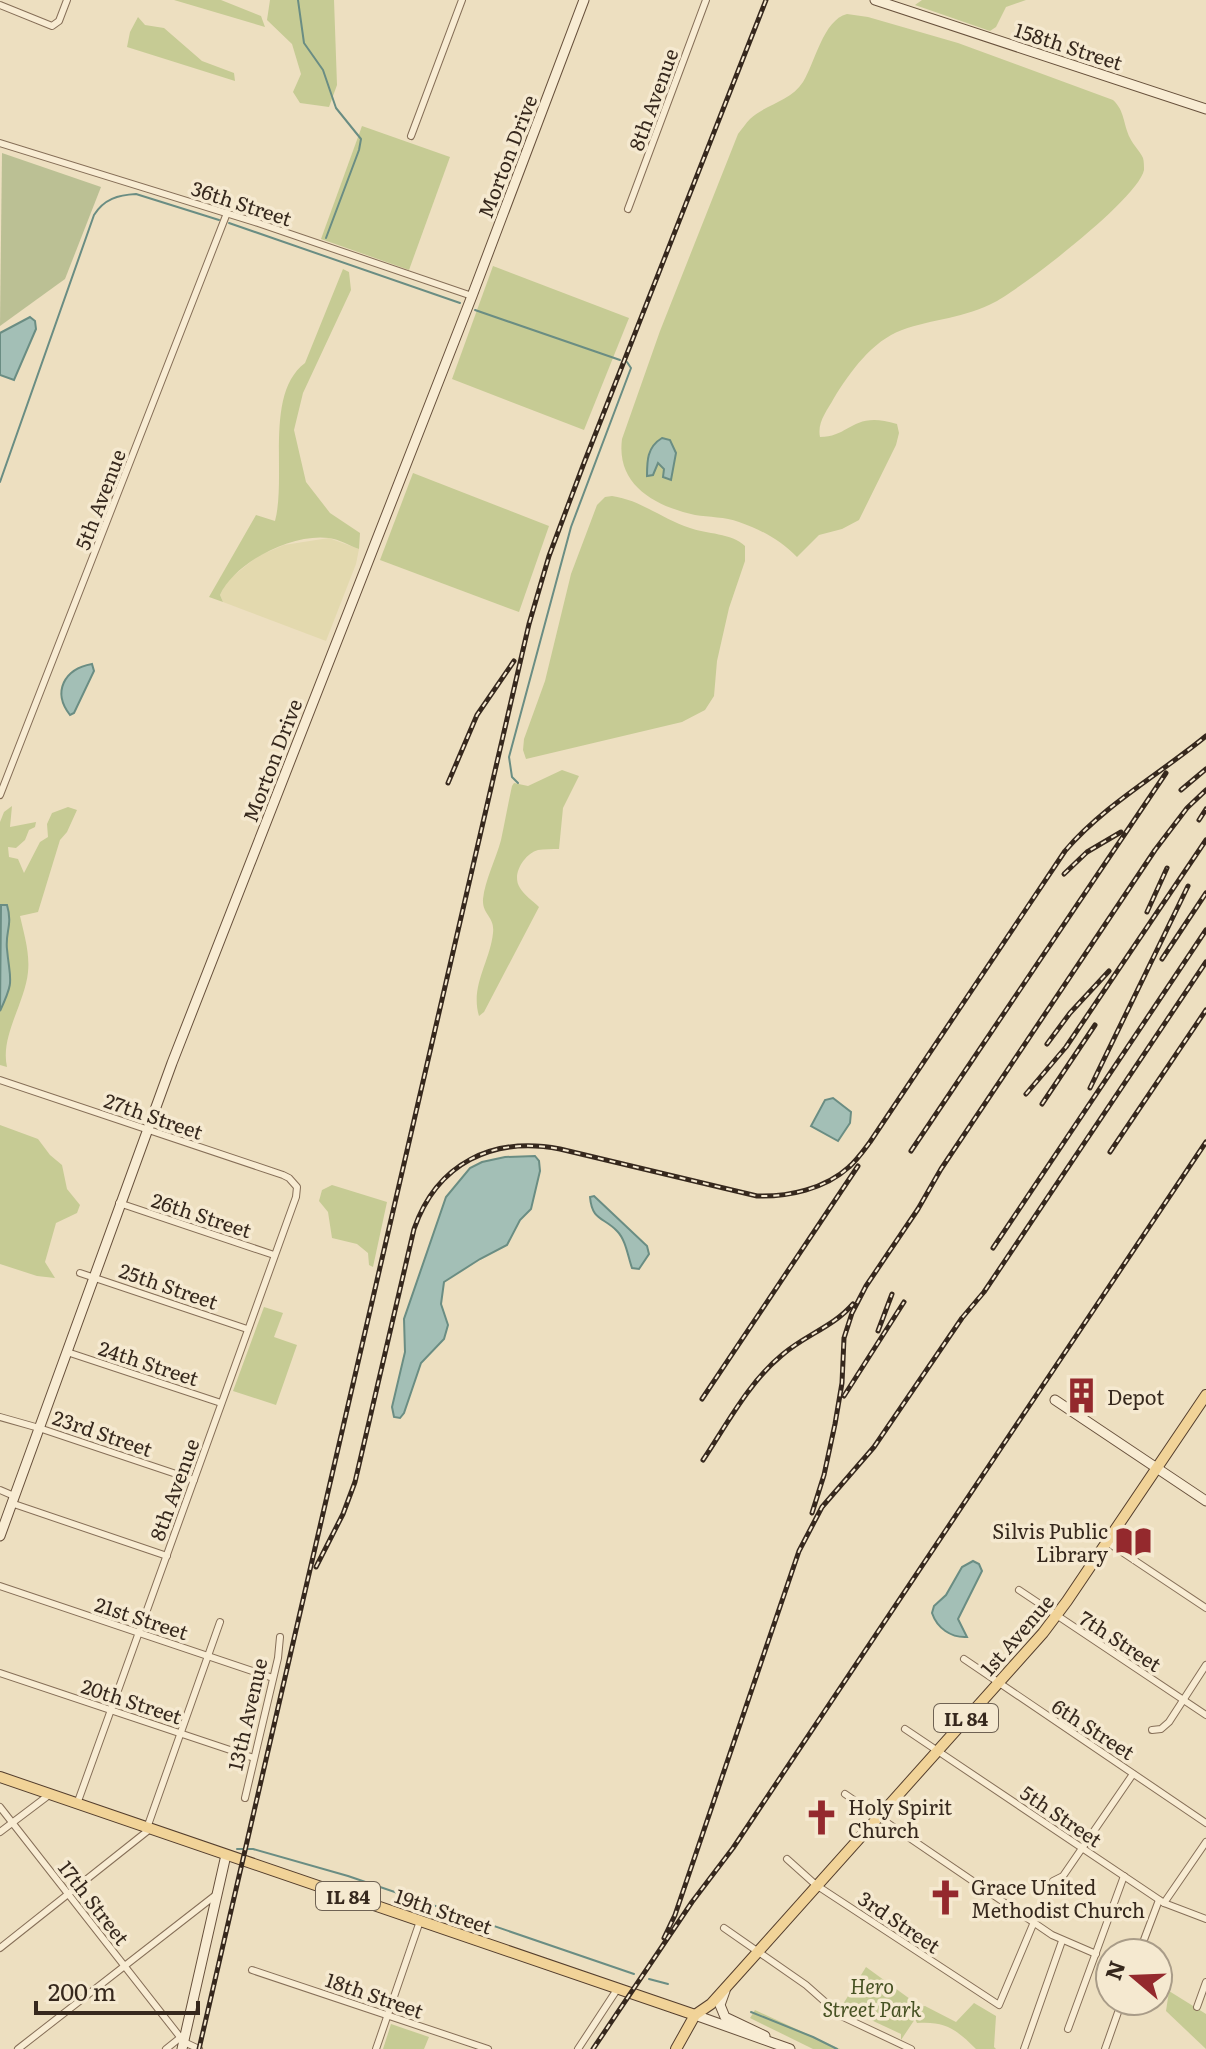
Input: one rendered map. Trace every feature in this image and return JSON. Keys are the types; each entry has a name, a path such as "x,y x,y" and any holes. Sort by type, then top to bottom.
{"main road":[{"name":"1st Avenue","path":"676,2049 695,2015 711,2004 1056,1616 1206,1395"},
{"name":"19th Street","path":"0,1775 49,1795 695,2015"}],"street":[{"path":"0,5 52,26 59,21 67,0"},
{"path":"411,136 462,0"},
{"name":"Morton Drive","path":"0,1536 119,1203 584,0"},
{"name":"8th Avenue","path":"628,209 706,0"},
{"name":"158th Street","path":"875,0 1206,109"},
{"name":"36th Street","path":"0,143 227,213 472,296"},
{"name":"5th Avenue","path":"0,795 227,213"},
{"name":"27th Street","path":"0,1080 289,1178 296,1185"},
{"path":"154,1111 156,1127 173,1139"},
{"name":"8th Avenue","path":"77,1804 296,1197 296,1185"},
{"name":"26th Street","path":"119,1203 274,1255"},
{"name":"25th Street","path":"80,1273 247,1329"},
{"name":"24th Street","path":"67,1352 221,1403"},
{"path":"1055,1400 1206,1501"},
{"name":"23rd Street","path":"0,1417 194,1480"},
{"path":"0,1490 13,1499 167,1556"},
{"path":"1107,1542 1206,1608"},
{"name":"21st Street","path":"0,1586 273,1678"},
{"name":"7th Street","path":"1019,1590 1206,1715"},
{"path":"0,1948 149,1828 220,1622"},
{"name":"13th Avenue","path":"245,1798 280,1637"},
{"name":"6th Street","path":"964,1659 1206,1823"},
{"path":"1152,1730 1165,1726 1206,1665"},
{"name":"20th Street","path":"0,1673 254,1758"},
{"name":"5th Street","path":"905,1729 1162,1902 1206,1919"},
{"path":"1053,1881 1063,1876 1133,1774"},
{"path":"845,1794 1062,1941 1094,1953"},
{"path":"0,1832 49,1795"},
{"name":"17th Street","path":"0,1807 182,2043 199,2049"},
{"path":"1146,1937 1162,1902 1206,1842"},
{"path":"166,2049 182,2043 226,1855"},
{"name":"3rd Street","path":"787,1859 816,1885 999,2005 1034,1922"},
{"path":"1102,1937 1124,1876"},
{"path":"18,2049 218,1893"},
{"path":"376,2049 420,1921"},
{"path":"724,1928 806,1985 841,2016 911,2049"},
{"path":"1024,2049 1062,1941"},
{"path":"1068,2029 1094,1959"},
{"name":"18th Street","path":"252,1970 488,2049"},
{"path":"1197,2007 1206,1982"},
{"path":"726,1987 720,2005 725,2017 788,2048"},
{"path":"578,2049 618,1988"},
{"path":"695,2015 788,2048"},
{"path":"1105,2049 1116,2017"}],"shaded area":[{"path":"329,538 359,549 326,641 223,602 220,595 227,581 258,556 284,545"}],"green space":[{"path":"174,0 221,0 261,16 265,27"},
{"path":"270,0 334,0 337,85 329,107 300,103 293,92 301,74 292,44 267,20"},
{"path":"922,0 1026,0 1006,7 996,27 990,31 915,5"},
{"path":"847,14 868,17 958,43 1113,100 1122,113 1131,141 1143,158 1144,170 1137,183 1102,221 1009,293 972,312 902,330 881,342 863,358 821,421 820,437 839,433 861,422 882,421 897,424 899,433 896,445 859,520 842,529 819,535 797,557 763,532 747,525 680,511 641,491 625,469 622,439 660,331 738,134 756,114 798,88 826,33 832,24"},
{"path":"138,17 145,25 164,28 202,61 234,73 235,81 127,47"},
{"path":"362,126 450,157 409,270 321,239"},
{"path":"2,153 101,187 65,279 0,326"},
{"path":"493,266 629,318 584,430 452,379"},
{"path":"343,269 349,272 351,290 303,393 294,430 306,482 330,513 360,533 359,549 329,538 298,540 282,545 238,571 220,595 223,602 209,597 256,515 275,521 279,437 285,394 292,377 305,363"},
{"path":"413,473 549,526 519,612 380,560"},
{"path":"605,497 632,501 690,528 726,536 745,546 745,561 729,608 717,661 714,696 705,710 682,722 526,759 524,739 545,681 571,574 597,505"},
{"path":"562,770 579,776 563,808 559,849 533,852 520,866 517,877 520,888 539,907 484,1012 479,1016 477,994 493,933 483,899 501,840 512,786 514,783 528,786"},
{"path":"12,806 10,827 36,822 25,840 16,848 8,847 9,857 18,859 24,873 40,842 48,837 47,824 52,813 68,807 77,810 60,840 38,912 20,916 28,972 7,1043 7,1067 0,1065 0,822 4,812"},
{"path":"0,1125 38,1139 62,1165 67,1189 80,1205 77,1213 56,1223 45,1262 55,1278 37,1276 0,1264"},
{"path":"332,1185 387,1202 373,1267 369,1265 368,1253 357,1244 332,1238 328,1212 319,1201 322,1190"},
{"path":"264,1307 283,1313 274,1337 297,1345 276,1405 233,1391"},
{"name":"Hero Street Park","path":"866,1967 921,2007 925,2006 956,2022 974,2003 996,2016 996,2049 976,2049 956,2031 935,2023 917,2023 915,2019 901,2040 901,2034 854,2012 850,2017 840,2009"},
{"path":"1174,1994 1206,2014 1206,2049 1172,2017"},
{"path":"755,2010 840,2049 813,2049 750,2018"},
{"path":"391,2024 429,2037 424,2049 383,2049"}],"water":[{"path":"30,317 35,321 36,329 14,380 0,375 0,333"},
{"path":"662,438 670,440 676,453 671,480 663,477 664,469 658,463 653,475 647,476 651,450"},
{"path":"92,664 94,671 74,713 70,715 62,698 64,683 74,671"},
{"path":"1,905 7,905 9,912 7,943 10,980 0,1011"},
{"path":"833,1098 851,1112 850,1123 838,1141 811,1126 825,1100"},
{"path":"535,1156 540,1171 531,1209 520,1220 507,1245 444,1282 441,1304 448,1325 444,1339 421,1363 404,1413 400,1418 394,1417 392,1407 405,1352 404,1319 446,1197 470,1168 482,1162"},
{"path":"594,1196 647,1246 649,1254 639,1269 632,1268 620,1235 593,1210 590,1197"},
{"path":"973,1561 979,1564 982,1571 958,1619 967,1637 955,1636 941,1627 932,1613 962,1567"}],"waterway":[{"path":"298,0 304,43 323,70 336,108 361,139 326,238"},
{"path":"0,482 94,215 102,205 123,195 136,194 219,220"},
{"path":"229,223 460,303"},
{"path":"475,310 620,360"},
{"path":"518,783 512,777 509,757 571,527 631,368 627,362"},
{"path":"237,1849 253,1849 348,1876 634,1974"},
{"path":"649,1979 668,1984"},
{"path":"751,2012 837,2049"}],"railway":[{"path":"199,2049 529,624 549,556 584,463 766,0"},
{"path":"448,783 477,715 514,661"},
{"path":"316,1567 343,1514 355,1482 414,1229 424,1206 453,1171 470,1159 490,1151 535,1146 560,1149 757,1196 793,1193 829,1181 852,1164 870,1142 1065,851 1115,804 1206,736"},
{"path":"1181,790 1206,769"},
{"path":"911,1151 1166,773"},
{"path":"812,1513 835,1424 842,1383 844,1338 866,1286 1155,850 1187,808 1206,790"},
{"path":"1199,820 1206,809"},
{"path":"1064,874 1087,852 1121,832"},
{"path":"1026,1094 1066,1047 1206,840"},
{"path":"1147,912 1167,868"},
{"path":"1090,1088 1188,886"},
{"path":"1162,959 1206,893"},
{"path":"993,1248 1206,930"},
{"path":"664,1938 675,1915 799,1551 822,1507 874,1447 962,1318 984,1292 1206,962"},
{"path":"1047,1044 1070,1013 1109,971"},
{"path":"1110,1152 1206,1010"},
{"path":"1042,1104 1095,1025"},
{"path":"593,2049 692,1902 733,1848 1206,1142"},
{"path":"702,1399 858,1166"},
{"path":"878,1331 892,1294"},
{"path":"844,1396 904,1302"},
{"path":"703,1460 739,1404 770,1366 791,1348 837,1319 853,1304"}],"place":[{"name":"Depot","path":"1081,1396"},
{"name":"Silvis Public Library","path":"1134,1541"},
{"name":"Holy Spirit Church","path":"822,1818"},
{"name":"Grace United Methodist Church","path":"945,1898"}]}
